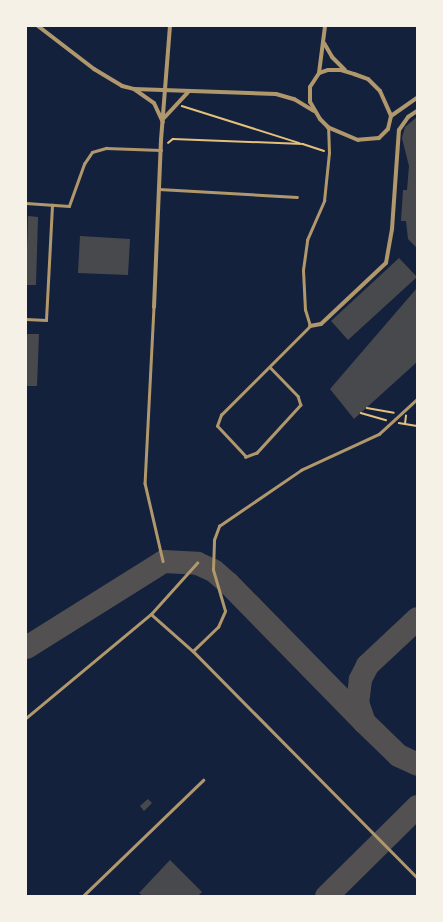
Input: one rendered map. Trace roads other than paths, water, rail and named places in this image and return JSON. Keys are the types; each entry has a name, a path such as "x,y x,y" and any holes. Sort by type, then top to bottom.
{"street":[{"path":"38,26 117,84 134,89 276,94 294,99 314,111 328,128 358,140 373,140 388,129 391,116 384,97 368,80 345,70 332,57 324,42"},
{"path":"154,307 161,150 170,26"},
{"path":"314,111 309,97 310,87 319,73 325,26"},
{"path":"319,73 345,70"},
{"path":"134,89 154,102 163,120"},
{"path":"163,120 175,103 188,92"},
{"path":"391,116 417,98"},
{"path":"310,326 321,324 386,263 392,229 399,130 408,117 417,111"}],"lane":[{"path":"270,367 298,396 301,405 257,452 246,457 217,426 221,415 310,326 305,310 303,270 307,240 324,201 329,153 328,128"},
{"path":"26,203 70,206 84,164 92,152 106,148 161,150"},
{"path":"159,189 297,197"},
{"path":"26,320 46,320 52,205"},
{"path":"154,307 145,483 163,561"},
{"path":"193,652 218,627 225,611 213,570 214,540 219,526 301,470 379,434 417,399"},
{"path":"26,718 151,614 197,563"},
{"path":"151,614 193,652 417,877"},
{"path":"83,896 203,780"}]}
